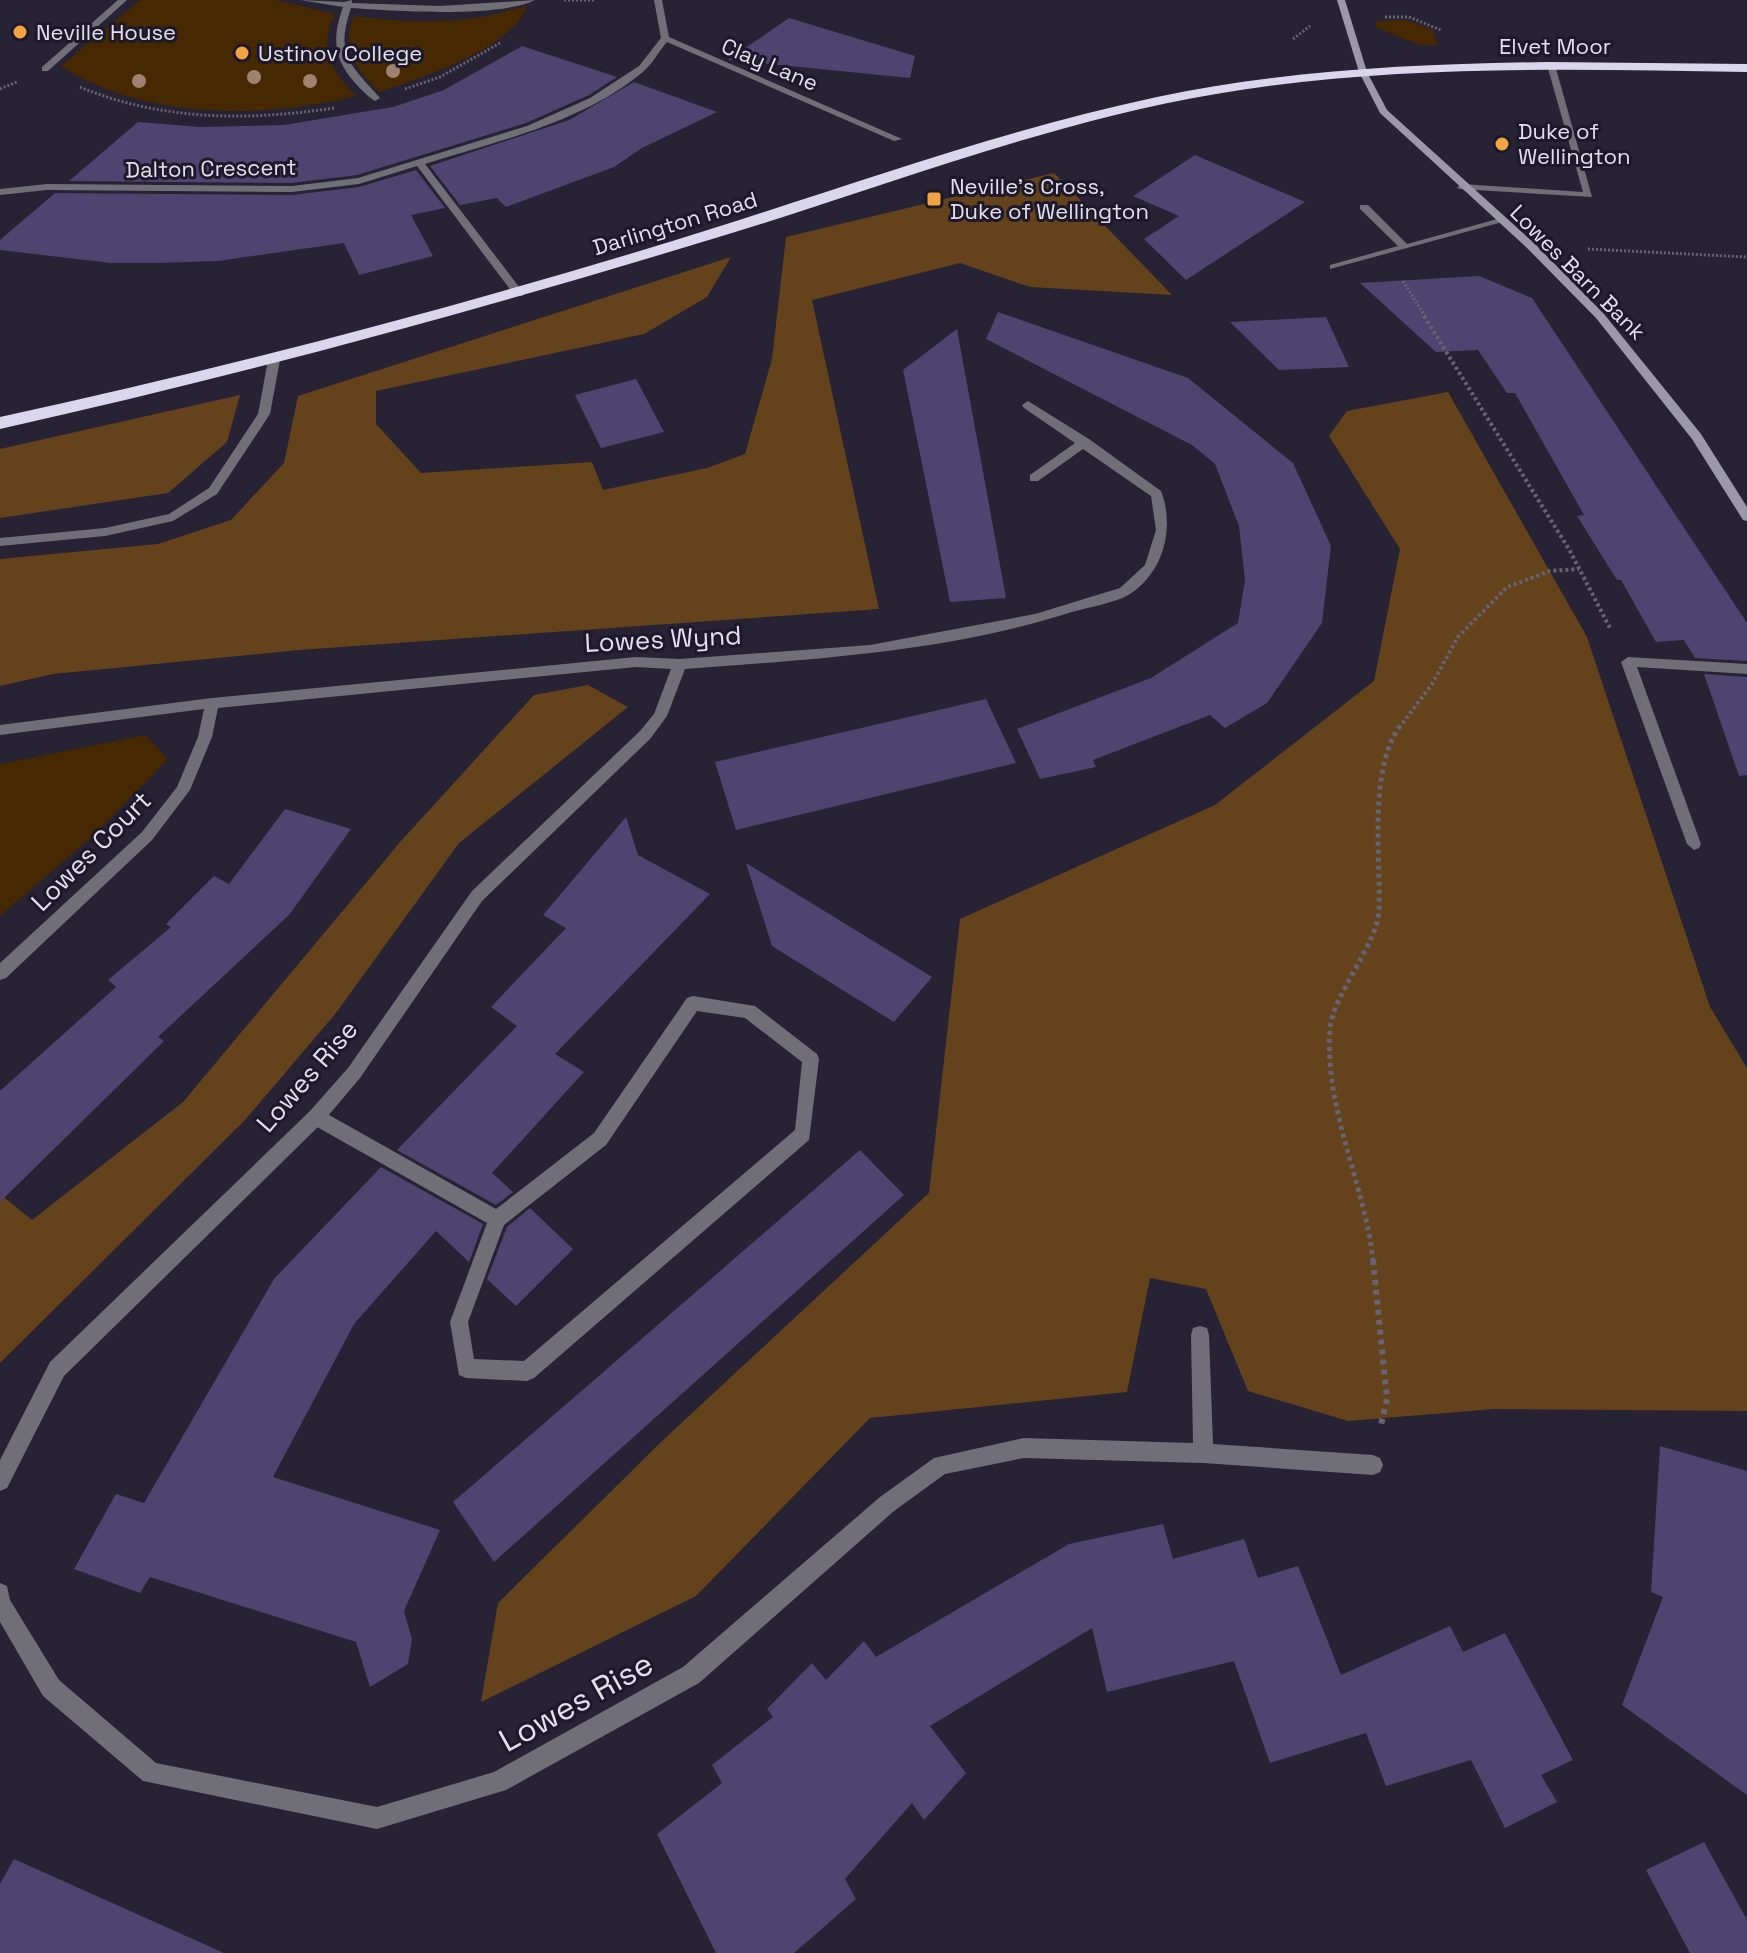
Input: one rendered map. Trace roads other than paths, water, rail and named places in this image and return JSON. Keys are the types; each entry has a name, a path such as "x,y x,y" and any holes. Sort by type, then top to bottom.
{"highway":[{"name":"Elvet Moor","path":"1363,72 1551,65 1747,68"},
{"name":"Darlington Road","path":"0,423 274,360 519,294 1106,113 1249,85 1363,72"}],"street":[{"path":"45,69 123,0"},
{"path":"304,0 446,10 531,0"},
{"path":"658,0 665,38"},
{"name":"Lowes Barn Bank","path":"1341,0 1363,72 1393,123 1531,246 1600,316 1662,389 1697,437 1747,517"},
{"path":"348,2 337,33 338,55 348,72 375,98"},
{"name":"Clay Lane","path":"665,38 897,139"},
{"name":"Dalton Crescent","path":"0,192 47,187 292,189 359,181 530,128 593,100 642,68 665,38"},
{"path":"1462,187 1589,195 1551,65"},
{"path":"420,164 519,294"},
{"path":"1364,207 1405,247"},
{"path":"1334,267 1501,221"},
{"path":"0,542 105,532 173,517 213,491 264,414 274,360"},
{"name":"Lowes Wynd","path":"0,730 212,703 636,662 680,664 870,650 1036,619 1125,591 1151,567 1162,530 1157,494 1028,405"},
{"path":"1034,478 1085,442"},
{"path":"1694,844 1628,662 1747,669"},
{"name":"Lowes Rise","path":"0,1481 57,1369 316,1117 354,1073 477,896 645,735 660,716 680,664"},
{"name":"Lowes Court","path":"0,973 147,836 183,790 205,737 212,703"},
{"path":"693,1003 749,1011 811,1059 803,1134 527,1371 466,1368 459,1322 497,1219 600,1139 693,1003"},
{"path":"316,1117 497,1219"},
{"path":"1200,1335 1203,1453"},
{"name":"Lowes Rise","path":"0,1593 0,1602 51,1688 151,1773 377,1818 498,1782 691,1675 887,1504 941,1465 1024,1448 1203,1453 1373,1465"}],"place":[{"name":"Neville House","path":"20,32"},
{"name":"Ustinov College","path":"242,53"},
{"name":"Duke of Wellington","path":"1502,144"},
{"name":"Neville's Cross, Duke of Wellington","path":"934,199"}]}
